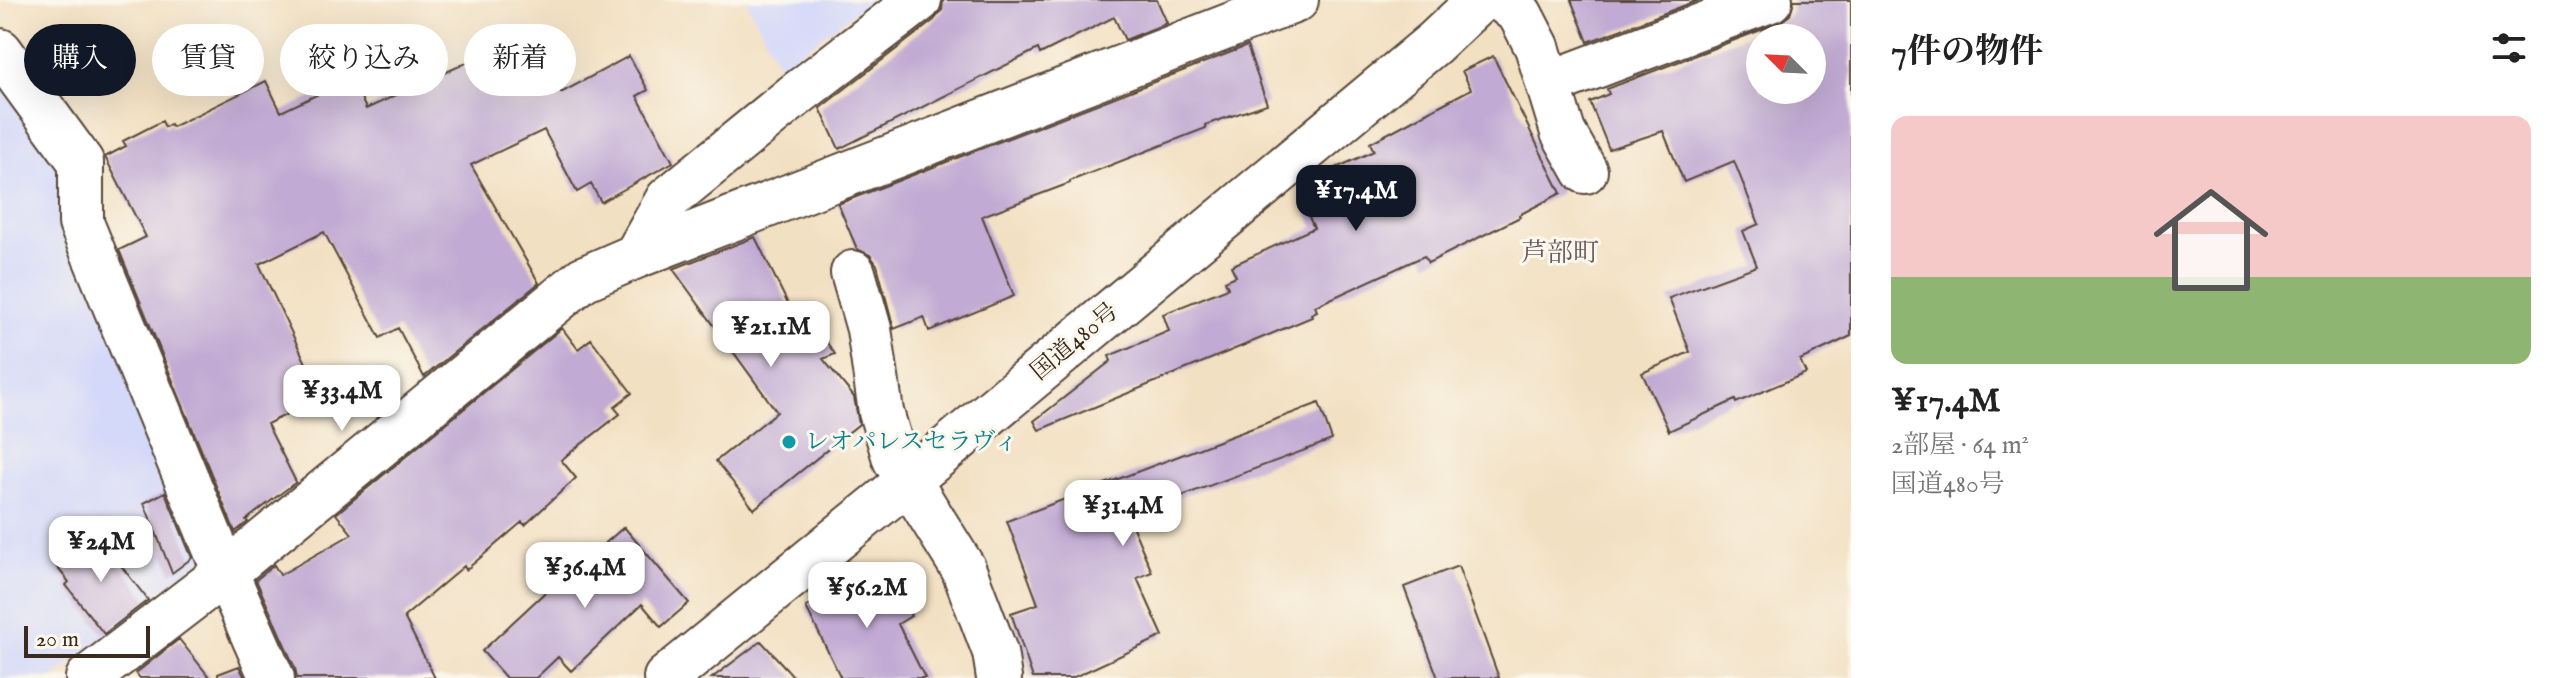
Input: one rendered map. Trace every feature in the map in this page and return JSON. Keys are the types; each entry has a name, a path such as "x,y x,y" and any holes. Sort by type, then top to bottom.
{"main road":[{"path":"636,256 668,199 919,0"},
{"path":"88,678 226,572 583,279 1296,0"},
{"name":"国道480号","path":"666,678 1434,43 1480,0"},
{"path":"1502,0 1520,14 1537,47 1563,132 1585,171"},
{"path":"1548,84 1770,0"},
{"path":"0,51 81,162 81,223 272,678"},
{"path":"853,273 869,329 881,412 895,459 963,568 995,652 999,678"}],"shaded area":[{"path":"746,0 872,0 780,67"},
{"path":"0,64 72,160 211,552 53,678 0,678"}],"building":[{"path":"943,0 1157,0 1167,23 1125,40 1114,17 1040,54 1038,49 839,149 820,108 934,20 942,10"},
{"path":"1571,0 1699,0 1588,42"},
{"path":"1794,0 1851,0 1851,336 1800,360 1806,373 1736,403 1735,400 1669,431 1642,373 1690,352 1669,298 1757,266 1743,231 1759,224 1734,161 1684,182 1663,131 1609,149 1590,102 1609,94 1607,89 1746,36 1746,104 1826,104 1826,24 1776,24 1790,15"},
{"path":"1247,46 1267,104 1205,125 1206,128 982,216 1014,296 929,331 924,317 894,329 877,265 870,255 857,249 838,204"},
{"path":"629,56 648,90 637,96 673,162 601,202 591,184 577,192 544,130 471,165 539,283 424,377 398,328 380,338 324,232 259,264 322,397 267,424 296,482 235,532 119,250 146,237 105,157 126,146 123,141 162,121 165,127 170,124 172,127 235,96 264,96 266,81 281,112 314,96 360,96 366,109 394,96 448,96 448,71 464,64 464,96 576,96 576,85"},
{"path":"1493,56 1561,193 1428,263 1424,256 1315,306 1317,311 1311,314 1312,317 1039,430 1034,421 1111,361 1109,356 1169,331 1163,314 1228,288 1225,281 1236,276 1231,266 1314,228 1302,202 1327,191 1320,175 1374,151 1370,143 1471,89 1462,71"},
{"path":"755,237 795,318 805,312 835,354 823,359 854,397 859,424 754,509 716,461 777,412 673,269"},
{"path":"562,328 578,349 591,339 632,393 614,407 620,414 561,460 576,478 525,525 522,522 466,570 464,566 404,617 435,678 297,678 256,580 274,565 280,575 352,534 336,514"},
{"path":"1319,403 1332,440 1128,516 1152,572 1137,578 1163,636 1072,678 1033,678 1011,613 1038,604 1007,521"},
{"path":"165,492 192,558 172,573 144,503"},
{"path":"624,527 689,603 661,627 642,604 571,671 558,657 536,678 506,678 482,651 583,557 586,560"},
{"path":"96,534 148,600 104,634 66,585 69,582 56,566"},
{"path":"1458,566 1499,678 1438,678 1404,587"},
{"path":"886,568 911,616 898,624 925,678 841,678 806,607"},
{"path":"179,639 210,678 140,678 136,673"},
{"path":"761,641 795,678 712,678"},
{"path":"239,666 245,678 218,678 218,674"}],"place":[{"name":"レオパレスセラヴィ","path":"789,442"}],"district":[{"name":"芦部町","path":"1560,253"}]}
